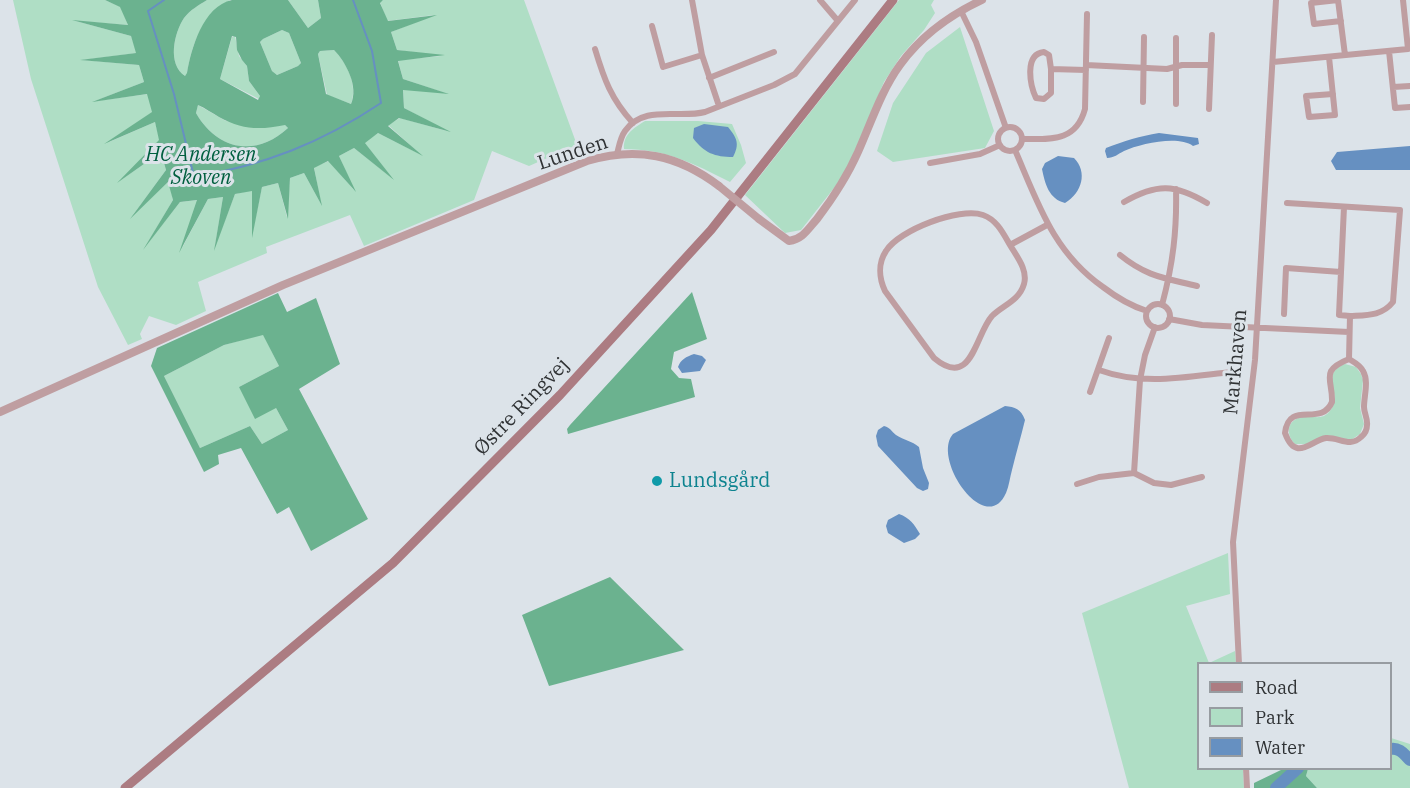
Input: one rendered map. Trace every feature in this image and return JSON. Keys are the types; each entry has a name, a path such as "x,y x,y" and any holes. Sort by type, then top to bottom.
{"main road":[{"name":"Østre Ringvej","path":"125,788 393,563 560,395 711,230 893,0"}],"street":[{"path":"694,0 702,55 719,106"},
{"path":"820,0 838,21"},
{"path":"617,154 623,133 643,116 694,115 774,85 795,74 855,0"},
{"name":"Lunden","path":"0,412 284,285 587,161 617,154 643,154 668,158 699,171 789,241 801,237 826,207 848,174 885,91 900,64 936,27 982,0"},
{"name":"Markhaven","path":"1239,662 1233,542 1257,327 1276,0"},
{"path":"1341,21 1314,24 1311,3 1338,0 1341,21 1345,55"},
{"path":"1273,62 1407,49 1407,18 1402,0"},
{"path":"961,11 976,42 1006,128"},
{"path":"1023,139 1063,137 1082,120 1085,109 1087,14"},
{"path":"652,26 663,67 702,55"},
{"path":"1209,108 1212,35"},
{"path":"1143,102 1144,37"},
{"path":"1176,38 1176,104"},
{"path":"595,49 605,83 615,102 633,123"},
{"path":"1389,51 1395,108 1410,107"},
{"path":"709,78 774,52"},
{"path":"1037,53 1047,53 1051,69 1051,93 1044,99 1036,98 1031,76 1032,58 1037,53"},
{"path":"1329,57 1333,94 1335,115 1308,117 1306,96 1333,94"},
{"path":"1051,69 1144,67 1167,69 1182,65 1210,65"},
{"path":"1393,87 1410,86"},
{"path":"1006,128 1016,128 1023,139 1015,150 1008,151 1000,145 999,135 1006,128"},
{"path":"930,163 980,154 1000,145"},
{"path":"1015,150 1047,225 1073,261 1115,296 1147,311"},
{"path":"1124,202 1158,189 1176,189 1207,203"},
{"path":"1162,305 1169,279 1177,226 1176,189"},
{"path":"1287,203 1400,210 1393,302 1384,311 1376,314 1339,315 1344,207"},
{"path":"971,213 984,216 997,224 1010,245 1023,267 1025,276 1021,292 992,316 983,328 974,352 967,362 954,367 944,366 934,358 881,284 880,268 884,253 897,239 926,225 946,217 971,213"},
{"path":"1010,245 1047,225"},
{"path":"1120,255 1146,273 1197,286"},
{"path":"1284,314 1286,268 1341,272"},
{"path":"1153,305 1162,305 1168,310 1169,319 1165,325 1155,327 1148,322 1147,311 1153,305"},
{"path":"1349,359 1350,316"},
{"path":"1169,319 1202,325 1349,332"},
{"path":"1134,473 1140,380 1145,355 1155,327"},
{"path":"1090,392 1109,338"},
{"path":"1349,359 1359,366 1366,378 1364,410 1368,423 1363,435 1350,442 1325,438 1308,448 1292,444 1285,433 1289,421 1295,415 1314,415 1326,412 1332,402 1329,375 1333,368 1349,359"},
{"path":"1099,370 1116,376 1140,380 1231,372"},
{"path":"1077,484 1099,477 1134,473 1154,483 1171,485 1202,477"},
{"path":"1246,770 1247,788"}],"green space":[{"path":"13,0 105,0 121,7 128,25 76,21 131,36 137,53 83,60 139,65 144,82 95,101 148,94 153,112 109,142 155,122 160,141 121,180 161,152 166,170 133,215 169,181 173,200 147,244 180,202 198,200 182,248 208,199 223,197 215,246 235,194 252,190 252,234 262,187 278,183 287,217 290,178 304,173 321,204 314,167 329,161 354,190 339,156 354,148 392,178 364,142 378,133 420,154 388,125 400,118 447,131 404,108 403,89 445,93 403,79 398,60 441,56 397,50 391,32 434,15 387,21 380,2 383,0 524,0 577,145 529,166 492,151 474,200 364,246 350,215 266,247 267,253 198,282 206,311 176,325 149,316 140,334 142,339 128,345 98,287 31,79"},
{"name":"HC Andersen Skoven","path":"105,0 207,0 186,15 177,32 174,56 179,71 185,76 195,41 206,19 222,4 232,0 288,0 308,28 321,18 318,0 383,0 380,3 388,21 437,15 391,32 397,50 445,55 398,61 403,79 449,94 403,90 404,108 451,132 399,118 388,126 423,156 378,133 365,143 394,180 354,148 339,156 356,192 328,161 314,168 322,206 304,173 290,178 288,219 278,183 262,187 252,238 252,191 235,194 214,251 223,197 208,199 179,253 197,200 180,202 143,250 173,200 168,182 130,219 166,170 161,152 117,183 159,140 155,122 104,144 152,112 147,94 92,102 144,82 139,65 80,60 136,53 131,36 72,20 128,25 120,7","holes":["282,30 289,33 301,63 277,75 272,71 260,42","232,36 236,37 237,50 247,66 249,81 260,96 258,100 220,79","334,50 343,61 352,83 351,104 326,94 318,54 320,51","198,105 243,127 267,128 285,125 288,128 263,144 238,146 215,135 196,113"]},
{"path":"207,0 230,0 205,22 195,41 185,76 179,71 174,56 177,32 186,15"},
{"path":"288,0 318,0 321,18 308,28"},
{"path":"899,0 934,0 931,5 935,13 884,82 845,174 801,230 785,233 745,195"},
{"path":"960,27 994,131 985,148 893,162 877,151 893,103 926,53"},
{"path":"282,30 289,33 301,63 277,75 272,71 260,42"},
{"path":"235,36 239,56 247,66 249,81 260,96 259,99 220,79 232,37"},
{"path":"334,50 350,75 353,89 351,104 327,95 318,54 320,51"},
{"path":"198,105 226,121 285,125 288,128 263,144 238,146 215,135 205,125 196,113"},
{"path":"645,121 698,121 732,124 746,163 730,182 666,154 624,149 627,135"},
{"path":"692,292 707,339 674,352 671,369 679,378 691,379 695,397 568,434 567,429 570,425"},
{"path":"278,293 287,312 316,298 340,364 299,389 368,519 311,551 289,507 277,514 241,448 218,455 219,464 204,472 151,366 157,348","holes":["263,335 279,366 239,387 255,419 276,408 288,430 262,444 250,426 200,448 164,376 224,345"]},
{"path":"263,334 279,366 239,387 276,408 288,430 262,444 250,426 200,448 164,376 224,345"},
{"path":"1345,364 1356,367 1363,380 1360,408 1364,424 1360,434 1351,440 1337,437 1310,444 1295,444 1289,432 1291,424 1298,418 1320,417 1329,412 1335,399 1333,374"},
{"path":"1228,553 1230,594 1186,606 1209,662 1197,662 1197,770 1243,770 1244,788 1129,788 1082,613"},
{"path":"610,577 684,650 549,686 522,615"},
{"path":"1235,651 1236,662 1211,662"},
{"path":"1392,738 1410,744 1410,788 1317,788 1306,776 1308,770 1392,770"},
{"path":"1281,770 1308,770 1306,776 1317,788 1254,788 1254,783"}],"water":[{"path":"704,124 728,127 736,141 733,157 710,153 697,143 693,138 694,128"},
{"path":"1159,133 1198,138 1199,144 1193,146 1178,141 1149,143 1107,158 1106,148"},
{"path":"1410,146 1410,170 1336,170 1331,161 1337,152"},
{"path":"1058,156 1074,158 1082,176 1076,194 1065,203 1051,194 1042,169 1045,163"},
{"path":"694,354 706,360 700,371 682,373 678,367 681,362"},
{"path":"1005,406 1017,409 1025,420 1006,493 997,504 986,506 975,501 955,476 949,460 948,446 953,434"},
{"path":"884,426 919,447 929,483 928,489 923,491 917,488 878,446 876,436 878,430"},
{"path":"899,514 909,519 918,530 920,534 915,539 904,543 888,533 886,526 888,520"}],"waterway":[{"path":"164,0 148,11 174,94 194,177 245,166 292,150 336,130 381,103 372,51 353,0"},
{"path":"1392,749 1399,750 1410,760"},
{"path":"1276,788 1296,770"}],"place":[{"name":"Lundsgård","path":"657,481"}]}
